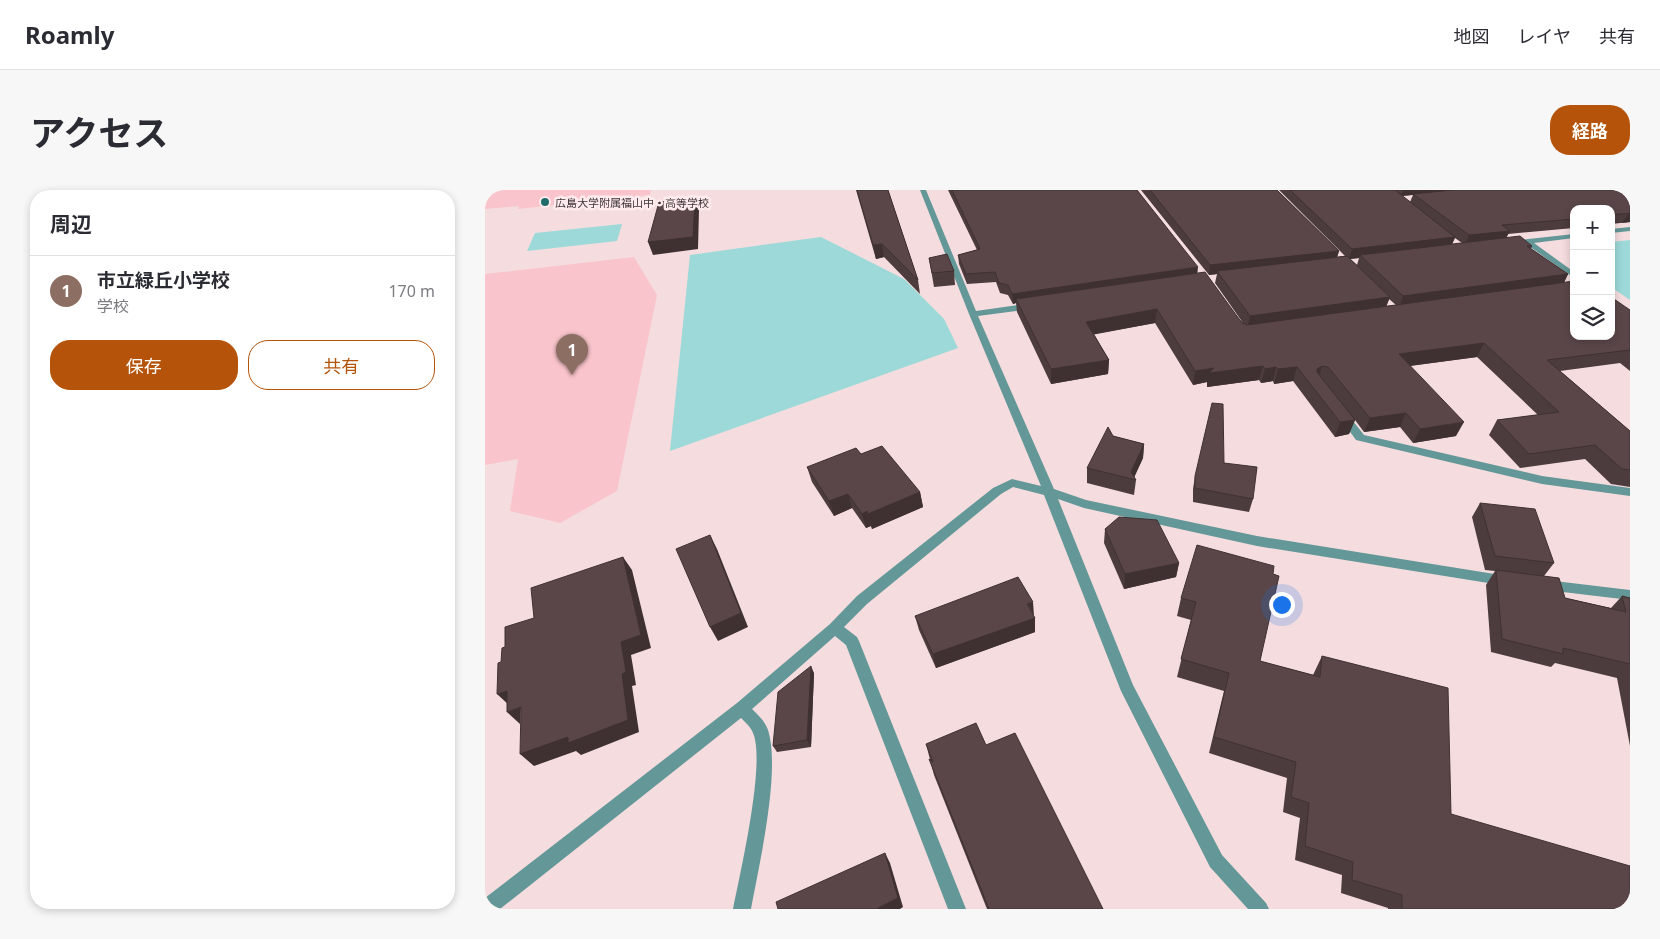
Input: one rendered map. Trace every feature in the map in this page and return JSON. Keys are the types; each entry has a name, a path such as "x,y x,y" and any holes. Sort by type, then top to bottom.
{"street":[{"path":"923,190 973,314 1049,492 1126,687 1217,861 1259,909"},
{"path":"1615,231 1630,229"},
{"path":"1499,244 1570,236"},
{"path":"1527,241 1570,273"},
{"path":"973,314 1041,304"},
{"path":"1337,408 1361,438 1542,480 1630,492"},
{"path":"486,909 742,708 835,628 862,600 1003,486 1012,483 1049,492 1084,504 1257,541 1463,575 1630,595"},
{"path":"835,628 852,641 957,909"},
{"path":"742,708 760,730 764,748 757,829 742,909"}],"shaded area":[{"name":"広島大学附属福山中・高等学校","path":"485,190 651,190 650,195 518,209 519,206 485,209"},
{"path":"634,257 657,295 617,491 560,523 510,511 518,459 485,465 485,274"}],"water":[{"path":"622,224 617,241 527,251 535,233"},
{"path":"821,237 904,279 944,319 958,348 670,451 690,255"},
{"path":"1630,240 1630,300 1615,290 1615,242"}],"building":[{"path":"857,190 888,190 918,280 882,244 873,245"},
{"path":"952,190 1137,190 1198,267 1012,294 1008,285 999,283 995,272 966,274 958,255 980,249"},
{"path":"1150,190 1277,190 1339,251 1210,265"},
{"path":"1290,190 1395,190 1455,237 1352,249"},
{"path":"1452,190 1630,190 1630,213 1615,215 1615,205 1570,205 1570,219 1502,225 1510,231 1469,235 1413,194"},
{"path":"695,198 693,237 648,242 659,202"},
{"path":"1520,236 1532,246 1527,246 1568,274 1403,296 1360,255"},
{"path":"947,254 954,271 932,273 929,258"},
{"path":"1347,256 1390,297 1250,316 1217,271"},
{"path":"1205,272 1242,323 1247,325 1570,282 1570,340 1615,340 1615,300 1630,310 1630,350 1547,360 1630,431 1630,470 1622,469 1595,445 1529,454 1497,420 1559,412 1484,343 1399,354 1464,422 1420,429 1406,413 1370,418 1328,367 1322,366 1317,369 1317,372 1355,420 1340,422 1297,367 1265,369 1263,366 1209,373 1214,368 1195,371 1157,309 1086,322 1109,360 1051,369 1016,299"},
{"path":"1212,403 1223,404 1224,463 1257,467 1253,499 1195,488 1195,476"},
{"path":"1108,427 1113,436 1144,444 1131,472 1136,480 1087,468"},
{"path":"882,446 920,492 868,514 867,511 862,514 848,494 829,501 807,467 856,448 861,454"},
{"path":"1480,503 1535,509 1554,563 1495,556"},
{"path":"1119,517 1157,520 1179,563 1125,574 1105,529"},
{"path":"710,535 741,613 710,627 676,549"},
{"path":"1197,545 1274,566 1273,574 1279,576 1260,661 1320,677 1322,656 1448,688 1451,814 1630,866 1630,909 1402,909 1402,895 1352,880 1353,862 1305,846 1309,803 1291,797 1296,762 1214,737 1229,673 1181,659 1196,602 1181,598"},
{"path":"623,557 641,635 621,642 626,672 622,674 628,720 568,743 568,737 520,754 521,707 507,712 507,691 497,694 498,663 501,662 502,648 505,647 505,627 534,618 531,588"},
{"path":"1496,570 1559,578 1565,598 1626,612 1622,596 1630,598 1630,664 1563,648 1563,654 1502,639"},
{"path":"1018,577 1033,602 1027,604 1035,618 933,654 915,616"},
{"path":"811,666 807,740 773,746 778,692"},
{"path":"976,723 986,745 1015,733 1103,909 989,909 929,759 933,762 926,744"},
{"path":"885,853 898,898 878,909 778,909 776,902"}],"place":[{"name":"広島大学附属福山中・高等学校","path":"545,202"},
{"name":"市立緑丘小学校","path":"572,375"}]}
